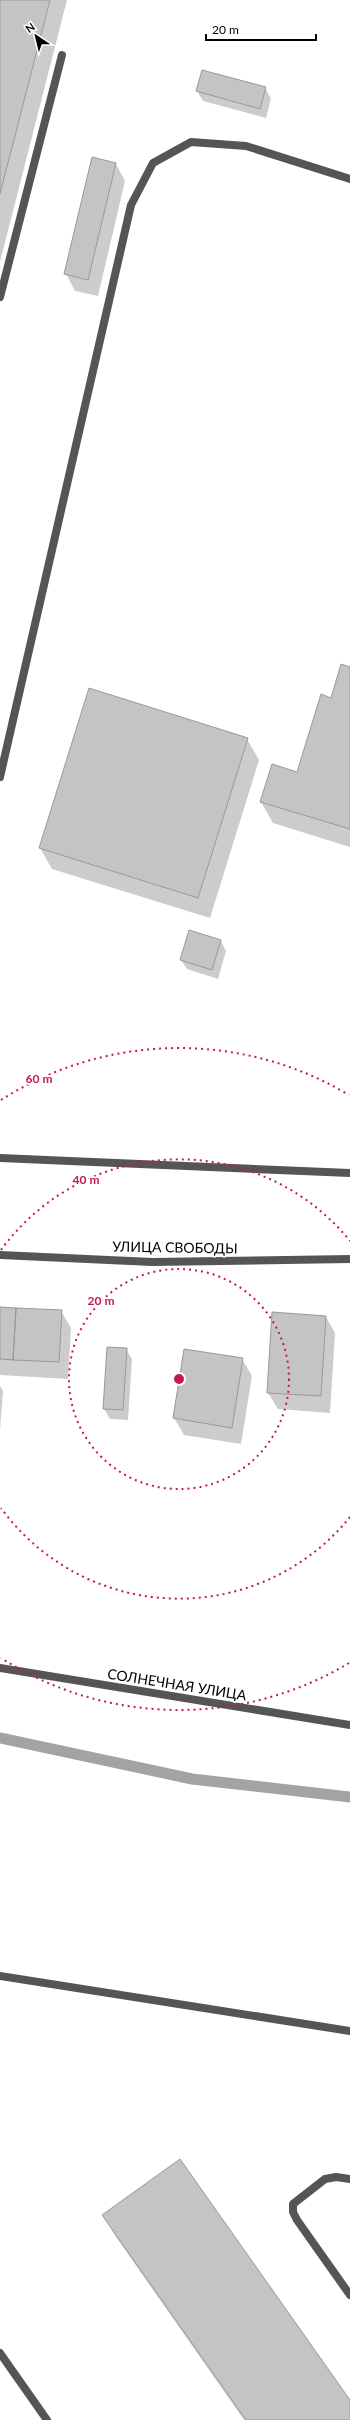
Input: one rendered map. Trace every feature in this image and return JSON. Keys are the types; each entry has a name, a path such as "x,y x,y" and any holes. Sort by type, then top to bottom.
{"street":[{"path":"0,297 62,55"},
{"path":"0,777 131,205 153,163 191,142 246,146 350,179"},
{"path":"0,1158 350,1173"},
{"name":"УЛИЦА СВОБОДЫ","path":"0,1255 152,1262 350,1259"},
{"name":"СОЛНЕЧНАЯ УЛИЦА","path":"0,1668 350,1725"},
{"path":"0,1976 350,2031"},
{"path":"350,2179 336,2177 325,2179 293,2204 293,2212 297,2220 350,2295"},
{"path":"0,2353 47,2420"}],"building":[{"path":"0,0 50,0 0,194"},
{"path":"202,70 266,87 260,109 196,91"},
{"path":"92,157 116,163 88,280 64,274"},
{"path":"341,664 350,667 350,829 260,802 272,764 297,772 321,694 331,698"},
{"path":"89,688 248,738 198,898 39,848"},
{"path":"189,930 221,940 212,970 180,960"},
{"path":"0,1307 16,1308 13,1360 0,1359"},
{"path":"16,1308 62,1310 59,1362 13,1360"},
{"path":"272,1312 326,1316 321,1396 267,1393"},
{"path":"107,1347 127,1348 123,1410 103,1409"},
{"path":"184,1349 243,1358 232,1428 173,1418"},
{"path":"180,2159 350,2400 350,2420 246,2420 102,2215"}],"waterway":[{"path":"0,1738 192,1779 350,1797"}]}
